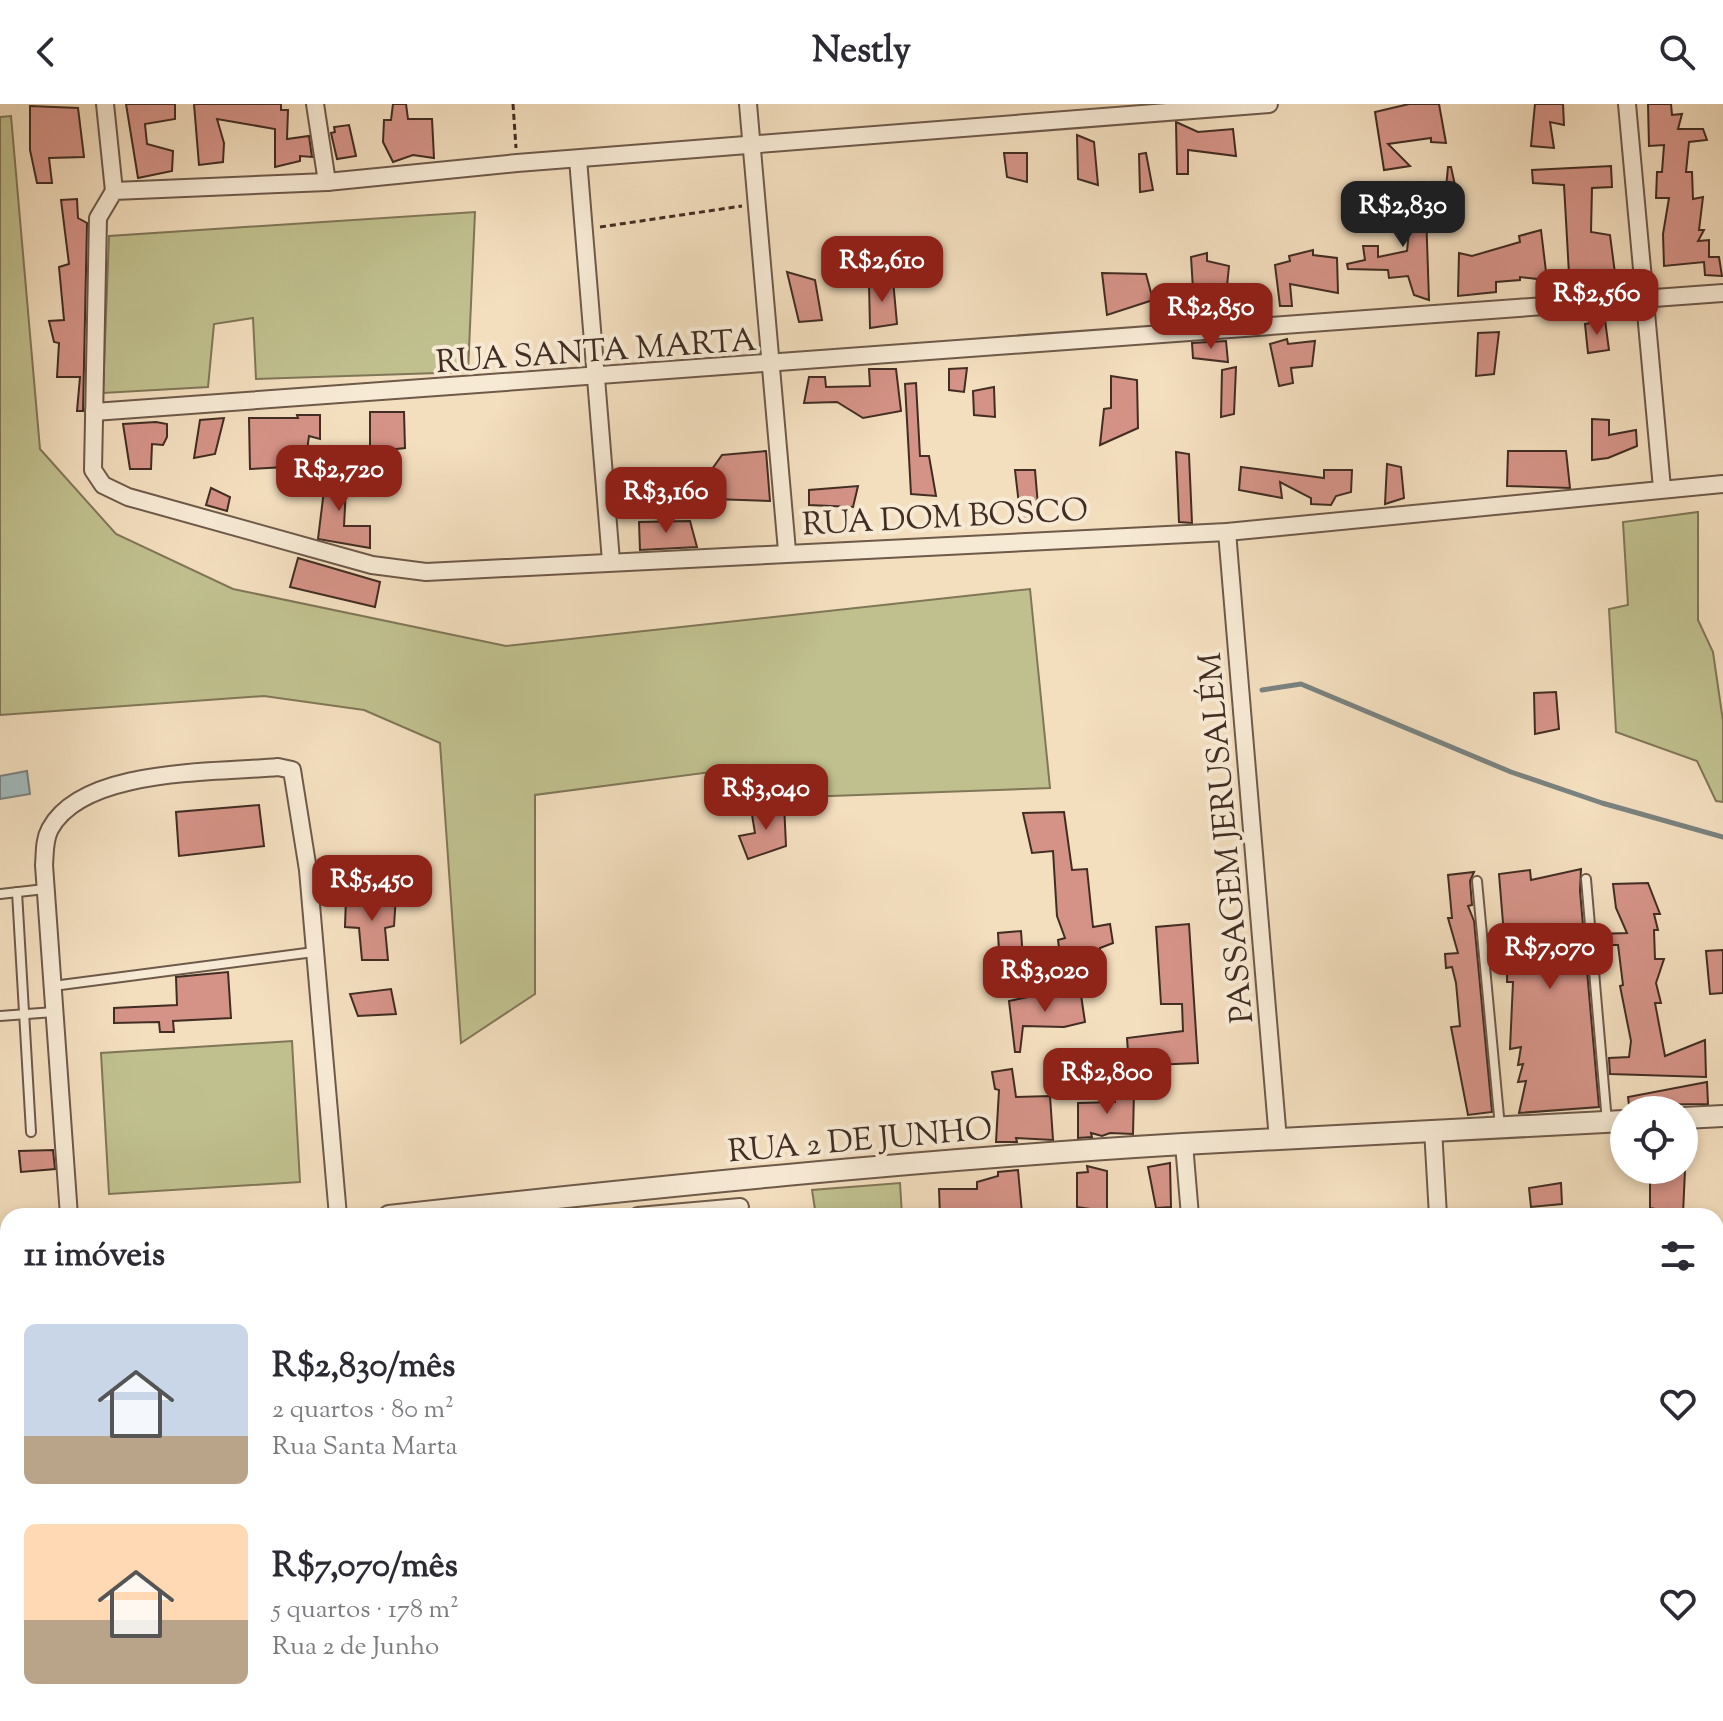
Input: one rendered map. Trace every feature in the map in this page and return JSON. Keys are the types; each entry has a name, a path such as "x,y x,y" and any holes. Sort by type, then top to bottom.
{"street":[{"path":"94,412 98,218 114,191 105,104"},
{"path":"315,104 327,182"},
{"path":"748,104 787,551"},
{"path":"114,191 327,182 517,163 1269,104"},
{"path":"1627,104 1662,488"},
{"path":"578,159 611,561"},
{"name":"RUA SANTA MARTA","path":"94,412 1723,293"},
{"name":"RUA DOM BOSCO","path":"94,412 93,470 103,485 128,497 397,570 1227,532 1723,484"},
{"name":"PASSAGEM JERUSALÉM","path":"1227,532 1278,1140"},
{"path":"68,1208 46,889 45,853 50,829 85,797 125,782 278,767 292,770 308,870 337,1208"},
{"path":"1698,1117 1723,1116"},
{"name":"RUA 2 DE JUNHO","path":"463,1208 694,1183 1184,1144 1610,1122"},
{"path":"1433,1129 1438,1208"},
{"path":"1184,1144 1189,1208"},
{"path":"729,1208 740,1207"}],"lane":[{"path":"1586,879 1613,1096"},
{"path":"1477,881 1500,1128"},
{"path":"0,894 46,889"},
{"path":"17,892 31,1132"},
{"path":"53,986 314,952"},
{"path":"0,1016 55,1012"}],"path":[{"path":"513,104 517,163"},
{"path":"584,229 758,203"}],"green space":[{"path":"11,116 40,449 116,534 233,589 506,646 1030,589 1050,788 803,797 726,796 711,772 535,795 535,994 461,1043 440,743 364,710 264,696 0,715 0,117"},
{"path":"475,212 468,372 256,379 253,318 214,324 208,387 103,393 109,236"},
{"path":"1698,512 1698,620 1713,652 1723,721 1723,802 1716,801 1697,761 1616,732 1609,609 1628,605 1623,522"},
{"path":"292,1041 300,1182 109,1194 101,1053"},
{"path":"900,1183 902,1208 815,1208 812,1190"}],"water":[{"path":"27,771 30,794 0,799 0,776"}],"building":[{"path":"126,104 175,104 175,119 145,124 147,144 173,151 172,171 138,178"},
{"path":"194,104 281,104 281,110 288,110 287,139 309,136 312,157 300,156 300,161 275,167 275,129 217,119 224,143 223,162 199,165"},
{"path":"393,104 406,104 408,119 432,119 434,158 413,155 393,162 383,142 384,120 391,120"},
{"path":"1409,104 1439,104 1446,143 1431,142 1431,138 1388,144 1410,166 1384,170 1375,112"},
{"path":"1535,104 1563,104 1564,125 1550,122 1554,148 1531,146"},
{"path":"1648,104 1671,104 1672,115 1682,114 1678,129 1703,129 1707,140 1689,142 1686,172 1692,172 1693,199 1703,197 1699,230 1704,230 1698,241 1709,240 1709,257 1719,257 1722,276 1705,275 1704,262 1664,266 1663,234 1669,198 1656,198 1657,172 1662,172 1664,145 1649,146"},
{"path":"30,106 78,108 84,157 49,158 52,183 37,183 30,150"},
{"path":"1176,122 1198,132 1233,129 1236,156 1188,150 1188,174 1177,174"},
{"path":"349,125 356,156 337,159 331,133 335,132 334,127"},
{"path":"1077,135 1094,142 1098,185 1078,179"},
{"path":"1004,153 1027,153 1027,182 1007,177"},
{"path":"1146,153 1153,190 1140,192 1139,154"},
{"path":"1611,166 1612,187 1592,188 1591,232 1610,235 1616,281 1603,286 1600,272 1569,274 1564,185 1533,183 1532,170"},
{"path":"1448,167 1451,167 1460,208 1444,209"},
{"path":"1409,192 1411,215 1426,212 1429,300 1414,295 1408,276 1389,278 1388,270 1348,269 1347,264 1365,260 1363,246 1378,246 1378,257 1407,251 1409,231 1389,228 1390,200"},
{"path":"77,199 78,218 87,223 83,411 77,411 80,377 57,377 59,343 54,342 49,321 64,320 59,267 69,264 61,200"},
{"path":"1541,230 1547,280 1520,277 1520,280 1496,282 1496,292 1458,296 1459,253 1472,256 1520,242 1519,236"},
{"path":"1313,250 1313,255 1337,258 1338,293 1290,284 1292,306 1280,306 1275,265 1290,261 1289,256"},
{"path":"1207,253 1207,261 1229,266 1226,296 1193,289 1191,257"},
{"path":"787,272 815,280 822,320 799,322"},
{"path":"1102,273 1146,274 1153,300 1107,315"},
{"path":"893,280 897,324 870,328 869,283"},
{"path":"1605,320 1609,350 1588,353 1585,324"},
{"path":"1499,332 1494,374 1476,376 1478,333"},
{"path":"1287,339 1288,344 1315,341 1312,366 1291,368 1293,383 1279,386 1270,344"},
{"path":"1226,341 1228,362 1193,358 1192,343"},
{"path":"1236,367 1234,414 1221,417 1222,370"},
{"path":"967,368 964,392 949,390 949,369"},
{"path":"869,369 896,369 901,411 863,418 837,402 804,403 809,377 825,377 826,387 870,386"},
{"path":"1111,376 1137,380 1138,428 1100,445 1104,409 1111,408"},
{"path":"916,383 920,456 929,456 936,496 911,494 905,384"},
{"path":"994,387 995,417 974,415 973,391"},
{"path":"370,412 404,412 405,448 370,452"},
{"path":"297,415 320,415 320,439 309,436 306,458 289,452 286,467 250,469 249,418 298,418"},
{"path":"224,418 215,454 194,458 200,420"},
{"path":"1592,419 1609,420 1609,435 1636,430 1637,446 1608,458 1592,460"},
{"path":"123,424 167,424 167,437 163,445 152,444 151,469 130,469"},
{"path":"766,451 770,501 713,499 710,472 722,455"},
{"path":"1508,451 1566,451 1570,488 1507,486"},
{"path":"1176,452 1189,454 1192,523 1179,522"},
{"path":"1387,464 1401,467 1404,498 1385,504"},
{"path":"327,466 347,468 344,526 370,526 370,548 318,539"},
{"path":"1241,467 1324,478 1324,470 1352,470 1351,492 1336,496 1331,505 1311,504 1311,498 1280,482 1282,498 1239,490"},
{"path":"1015,470 1035,470 1039,518 1021,522"},
{"path":"858,486 853,507 809,505 809,490"},
{"path":"211,488 230,497 227,511 206,505"},
{"path":"690,521 697,547 640,550 639,522"},
{"path":"298,558 380,582 375,607 290,587"},
{"path":"1556,692 1559,729 1535,734 1534,693"},
{"path":"784,803 786,846 748,859 739,836 755,833 752,815"},
{"path":"259,805 264,846 179,856 176,812"},
{"path":"1064,812 1072,870 1087,869 1093,927 1110,924 1113,943 1100,948 1100,961 1079,972 1078,983 1063,980 1058,940 1065,938 1057,916 1053,851 1032,853 1023,813"},
{"path":"1581,869 1580,891 1599,1107 1519,1113 1526,1081 1518,1082 1523,1064 1518,1065 1521,1047 1510,1049 1513,982 1507,982 1508,935 1504,935 1499,874 1530,870 1531,880"},
{"path":"1474,872 1470,881 1472,905 1468,906 1474,921 1492,1112 1468,1115 1451,1027 1460,1026 1456,983 1452,967 1446,968 1445,954 1458,953 1448,918 1452,918 1448,875"},
{"path":"1648,883 1660,914 1654,914 1658,930 1654,930 1655,959 1664,959 1656,983 1661,1003 1655,1003 1665,1056 1705,1040 1706,1077 1610,1074 1609,1058 1629,1057 1631,1041 1620,986 1623,985 1618,945 1599,945 1598,934 1627,933 1616,908 1613,884"},
{"path":"396,895 394,926 385,928 388,960 362,960 359,928 345,927 346,897"},
{"path":"1189,924 1198,1063 1129,1066 1127,1038 1183,1031 1182,1004 1161,1004 1156,927"},
{"path":"1021,931 1024,973 1000,969 998,933"},
{"path":"1723,950 1723,993 1710,994 1706,951"},
{"path":"228,972 231,1018 173,1021 174,1032 160,1032 159,1022 114,1023 114,1008 177,1005 176,977"},
{"path":"391,989 396,1014 358,1016 350,994"},
{"path":"1081,995 1085,1022 1064,1027 1023,1026 1020,1052 1015,1052 1009,1001 1028,997"},
{"path":"1012,1069 1016,1097 1050,1096 1053,1140 1016,1138 1017,1142 996,1142 999,1090 995,1089 992,1072"},
{"path":"1707,1082 1708,1104 1698,1104 1698,1096 1633,1096"},
{"path":"1114,1090 1134,1091 1133,1134 1110,1133 1102,1136 1091,1133 1092,1137 1078,1138 1078,1103 1115,1102"},
{"path":"53,1150 55,1169 21,1172 19,1151"},
{"path":"1170,1163 1171,1207 1156,1208 1148,1167"},
{"path":"1087,1166 1107,1171 1107,1208 1077,1207 1077,1173 1088,1172"},
{"path":"1018,1170 1022,1208 940,1208 939,1189 977,1189 977,1182 998,1176 998,1172"},
{"path":"1561,1183 1562,1204 1531,1207 1529,1188"},
{"path":"1650,1184 1684,1184 1683,1208 1650,1208"}],"waterway":[{"path":"1262,690 1301,684 1511,772 1602,803 1723,837"}]}
